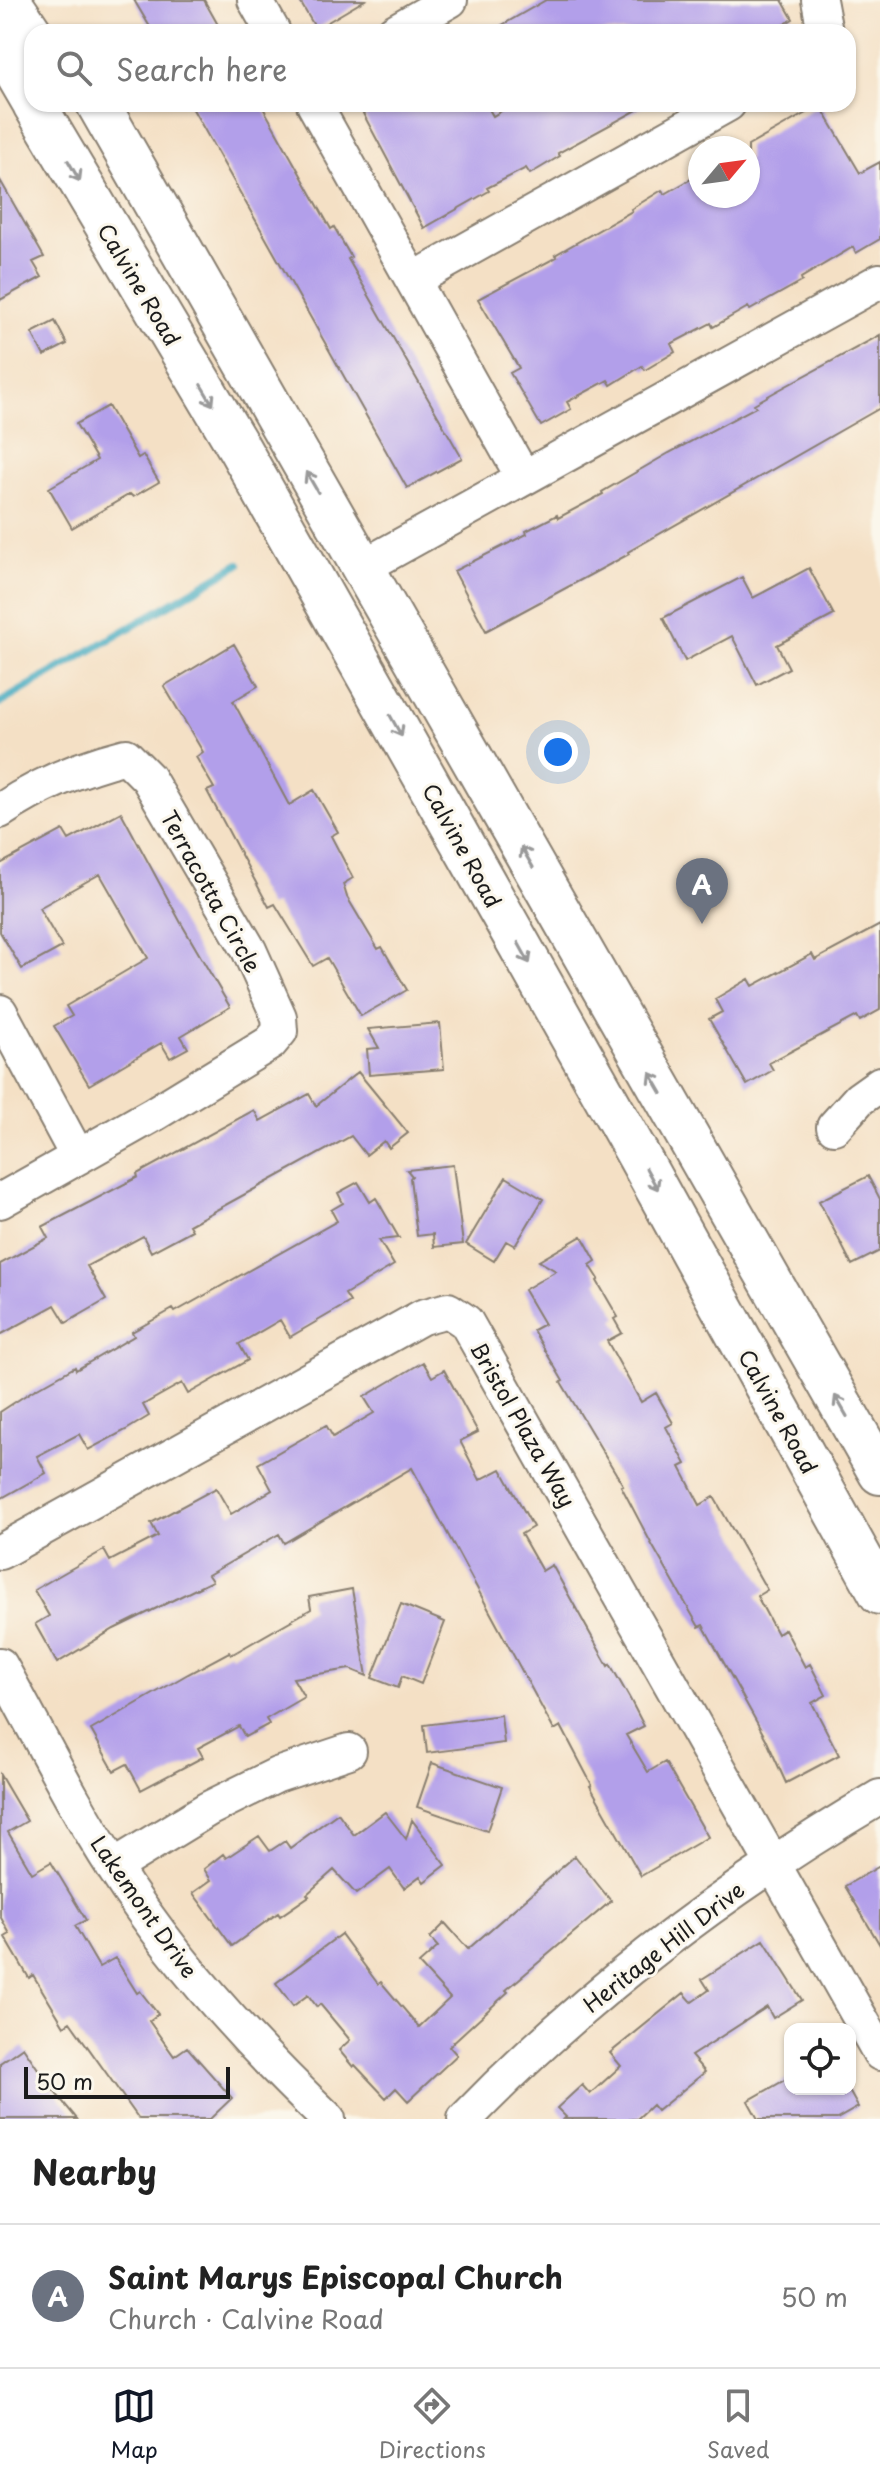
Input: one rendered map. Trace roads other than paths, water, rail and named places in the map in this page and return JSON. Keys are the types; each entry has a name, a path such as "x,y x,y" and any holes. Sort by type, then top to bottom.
{"main road":[{"path":"0,0 16,11 25,24"},
{"path":"39,0 52,24"},
{"name":"Calvine Road","path":"0,45 24,86"},
{"name":"Calvine Road","path":"39,112 264,494 630,1141 880,1593"},
{"path":"77,112 141,224 159,246 194,276"},
{"path":"102,112 880,1473"},
{"path":"264,494 303,518 399,687 436,698"},
{"path":"785,1422 841,1471 880,1537"}],"street":[{"path":"255,0 268,24"},
{"path":"408,24 450,0"},
{"path":"819,0 824,24"},
{"path":"318,112 523,477"},
{"path":"413,280 714,112"},
{"path":"361,568 880,281"},
{"name":"Terracotta Circle","path":"0,811 37,790 103,762 126,756 148,778 249,950 279,1017 280,1031 270,1043 0,1201"},
{"path":"0,1012 78,1157"},
{"path":"834,1127 859,1099 880,1084"},
{"name":"Bristol Plaza Way","path":"0,1552 422,1317 448,1310 466,1322 880,2053"},
{"name":"Lakemont Drive","path":"0,1665 113,1867 160,1935 215,2004 274,2068 328,2119"},
{"path":"113,1867 222,1802 277,1775 349,1751"},
{"name":"Heritage Hill Drive","path":"465,2119 512,2070 605,1987 679,1928 772,1863 880,1797"}],"waterway":[{"path":"0,703 239,564"}],"place":[{"name":"Saint Marys Episcopal Church","path":"702,924"}]}
